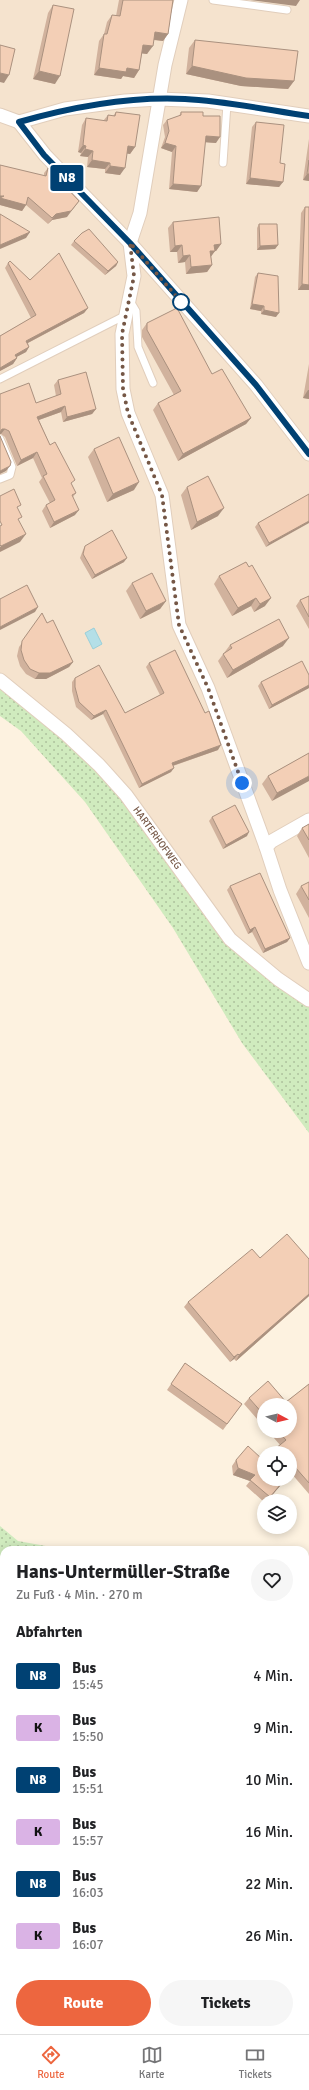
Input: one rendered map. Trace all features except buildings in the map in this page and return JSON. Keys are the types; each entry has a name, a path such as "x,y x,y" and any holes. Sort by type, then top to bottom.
{"street":[{"path":"181,0 165,65 140,213 130,243 134,276 122,334 123,389 128,413 162,495 179,625 208,688 266,847 280,890 309,963"},
{"path":"19,122 65,109 125,101 159,99 185,99 309,116"},
{"path":"0,115 19,122 44,155 130,243 256,385 309,454"},
{"name":"HARTERHOFWEG","path":"0,680 66,734 99,765 126,795 230,939 278,979 309,1000"},
{"path":"266,847 272,841 309,820"}],"lane":[{"path":"213,0 287,10"},
{"path":"223,163 227,104"},
{"path":"129,299 136,311 138,347 153,383"},
{"path":"0,379 126,315"},
{"path":"0,439 12,467 10,475 0,479"}],"shaded area":[{"path":"0,0 309,0 309,1000 230,939 0,680"}],"green space":[{"path":"0,680 99,765 230,939 309,1000 309,1133 242,1043 173,928 85,802 21,731 0,716"},
{"path":"0,1526 18,1541 46,1546 0,1546"}],"water":[{"path":"94,628 102,644 93,649 85,633"}],"bus line":[{"name":"N8","path":"309,116 208,101 159,99 125,101 65,109 19,122 44,155 130,243 256,385 309,454"}],"route":[{"path":"181,302 183,304 130,243 134,276 122,334 123,389 128,413 162,495 173,564 179,625 208,688 242,783"}]}
